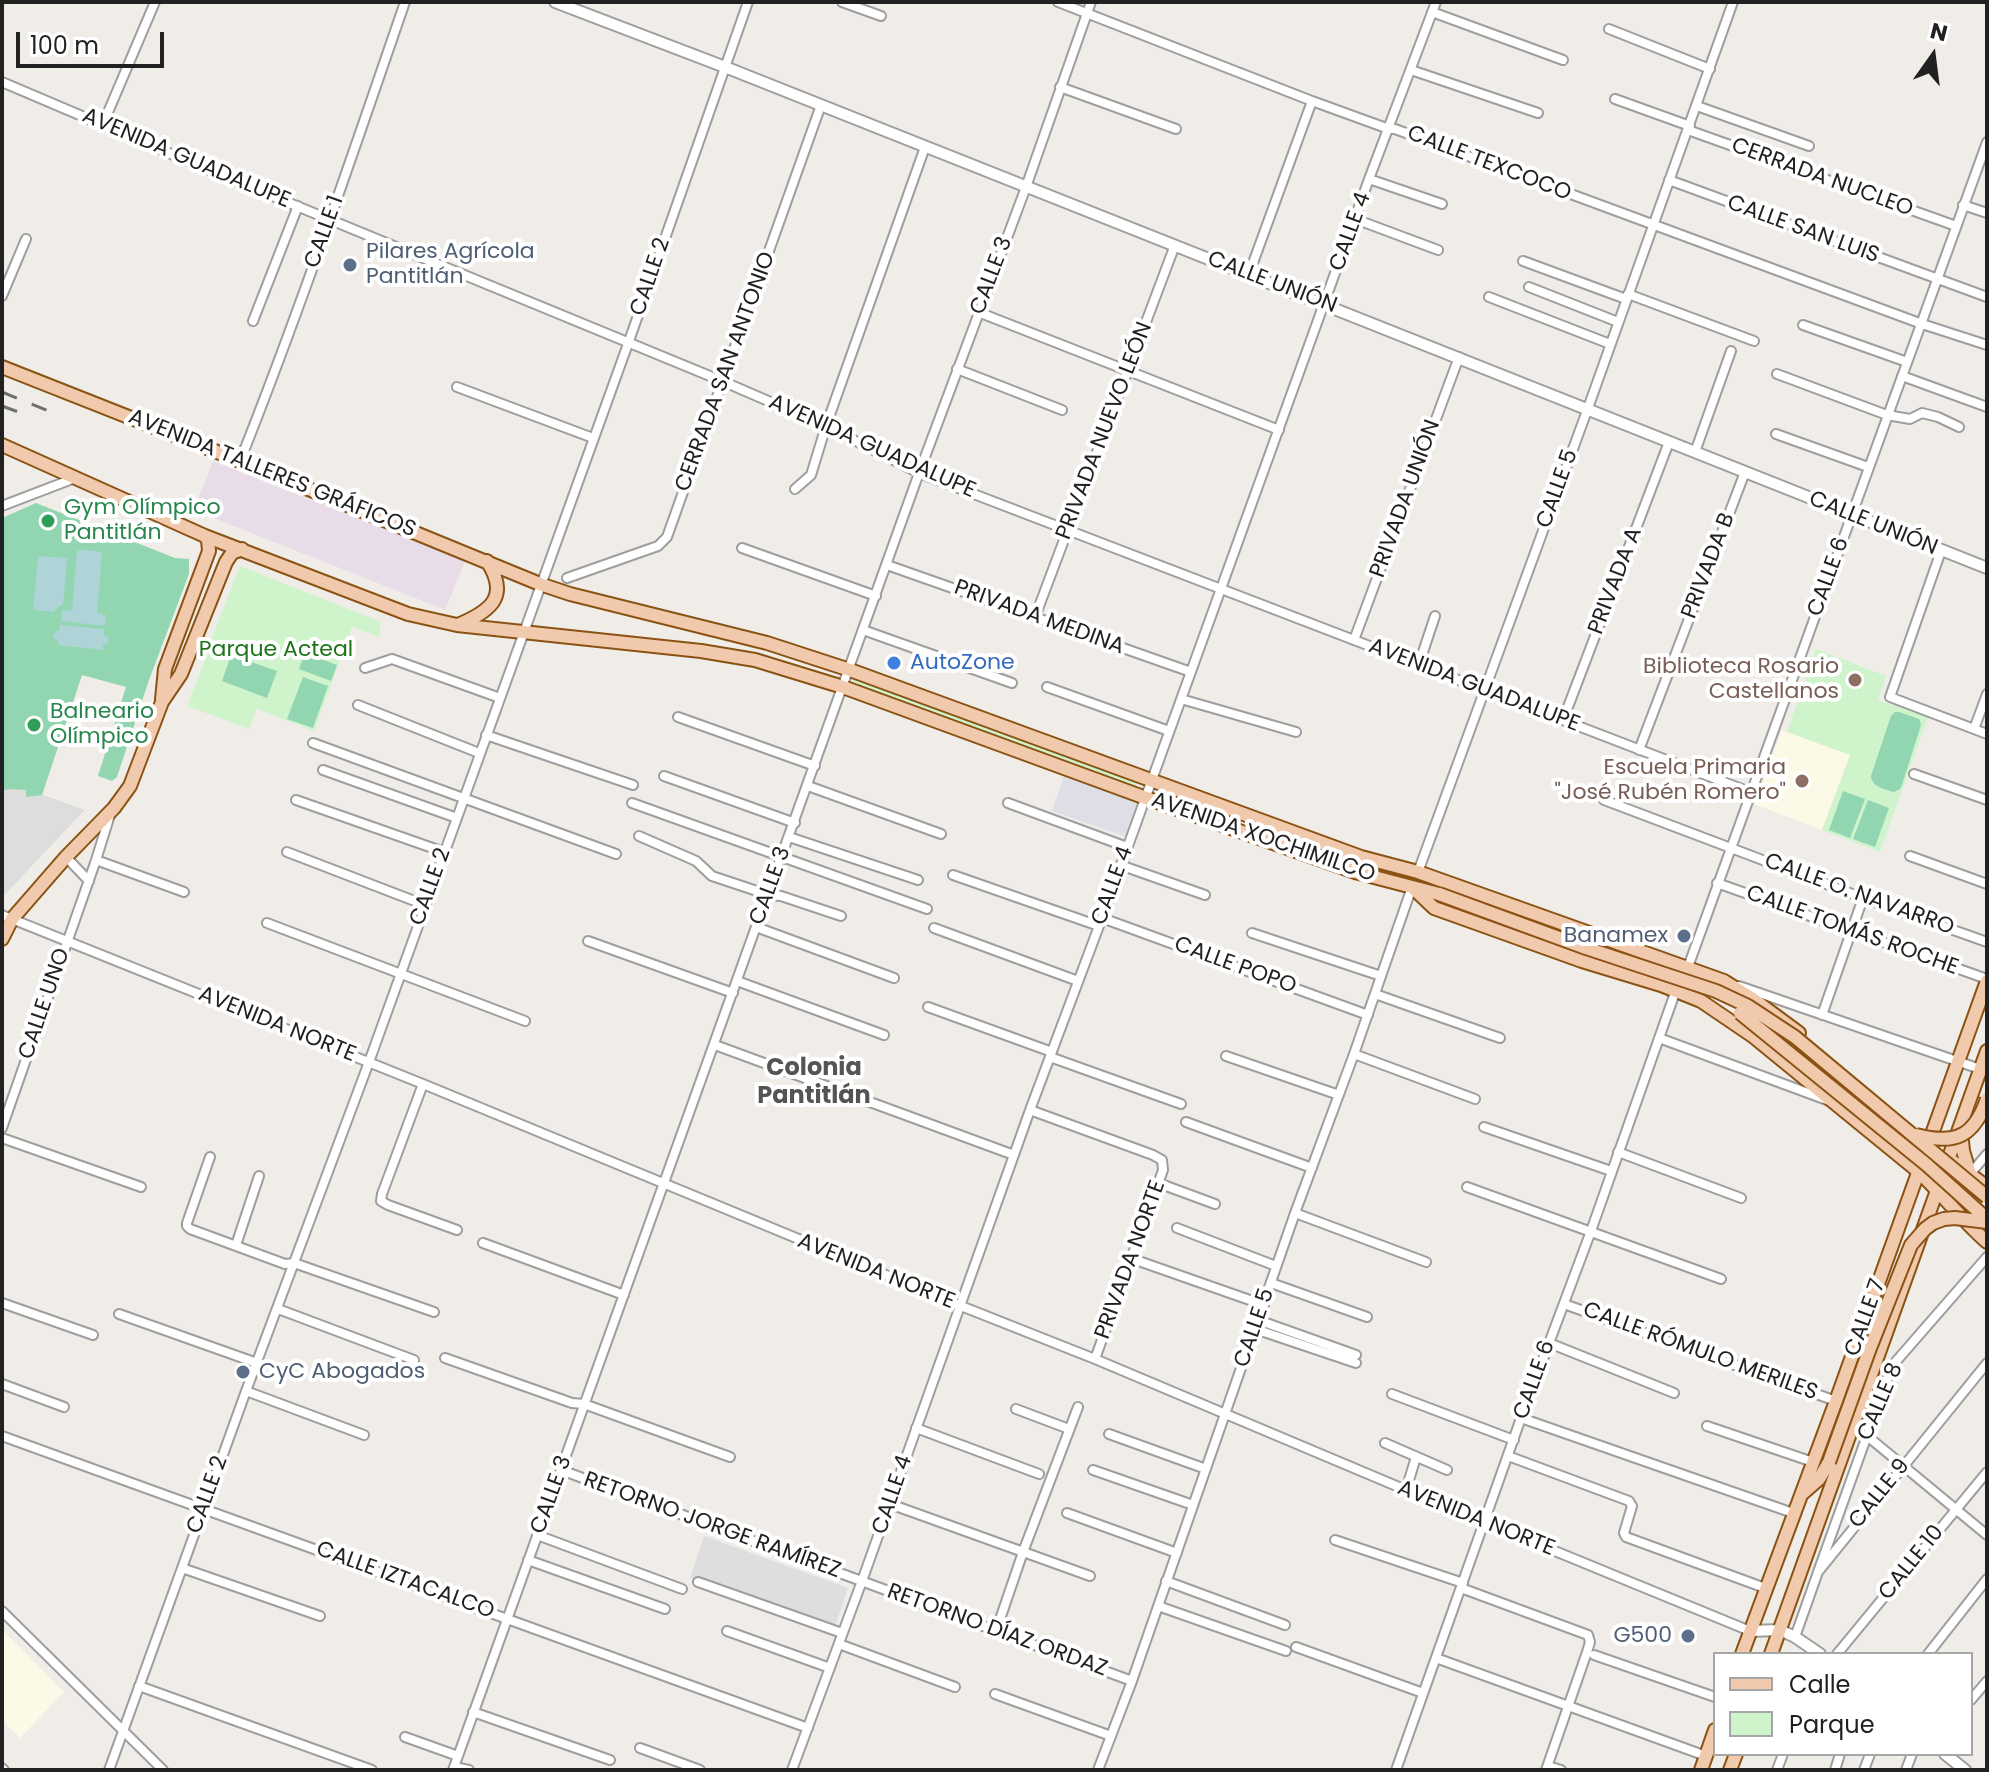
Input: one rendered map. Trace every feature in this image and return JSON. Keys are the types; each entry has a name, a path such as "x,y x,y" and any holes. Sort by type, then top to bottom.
{"main road":[{"name":"AVENIDA TALLERES GRÁFICOS","path":"2,367 540,584"},
{"path":"2,445 205,536 408,614 457,625 523,633"},
{"path":"162,702 165,669 209,551 205,536"},
{"path":"2,939 5,919 123,797 135,776 162,702 181,674 226,562 232,553 242,549"},
{"path":"457,625 481,614 494,600 497,583 487,561"},
{"name":"AVENIDA XOCHIMILCO","path":"540,584 767,643 850,670 1361,857 1418,872 1724,981 1798,1033 1986,1190"},
{"name":"AVENIDA XOCHIMILCO","path":"523,633 732,655 843,687 1355,872 1412,887 1434,908 1582,961 1676,990 1701,1001 1734,1023 1837,1103 1918,1171 1987,1242"},
{"path":"1412,887 1733,999 1795,1037 1986,1190"},
{"path":"1688,967 1927,1165 1987,1221"},
{"name":"CALLE 7","path":"1743,1652 1987,980"},
{"name":"CALLE 7","path":"1772,1652 1987,1051"},
{"path":"1913,1134 1938,1140 1960,1137 1974,1126 1987,1099"},
{"path":"1883,1141 1900,1135 1902,1119"},
{"path":"1961,1123 1963,1151 1970,1174"},
{"path":"1953,1207 1955,1194 1961,1186 1970,1183 1986,1190"},
{"path":"1904,1210 1919,1207 1927,1213 1927,1218"},
{"path":"1800,1494 1819,1479 1829,1462 1911,1245 1925,1229 1944,1219 1987,1221"},
{"path":"1701,1770 1713,1736"}],"street":[{"path":"103,124 155,2"},
{"name":"CALLE 1","path":"240,461 330,219 405,2"},
{"name":"CALLE UNIÓN","path":"555,2 1987,568"},
{"name":"CALLE 2","path":"109,1770 369,1062 748,2"},
{"path":"842,2 881,16"},
{"name":"CALLE TEXCOCO","path":"1058,2 1312,101 1987,345"},
{"name":"CALLE 3","path":"454,1769 1091,2"},
{"name":"CALLE 4","path":"792,1770 1436,2"},
{"name":"CALLE 5","path":"1418,872 1733,2"},
{"path":"1432,12 1563,60"},
{"path":"1609,29 1710,69"},
{"path":"1411,70 1538,113"},
{"name":"AVENIDA GUADALUPE","path":"2,82 629,341 826,426 919,473 1750,792"},
{"path":"1060,87 1176,129"},
{"name":"CERRADA NUCLEO","path":"1615,99 1956,226"},
{"path":"1249,274 1312,101"},
{"name":"CERRADA SAN ANTONIO","path":"567,578 665,541 821,105"},
{"path":"1697,106 1809,146"},
{"name":"CALLE 6","path":"1688,967 1987,142"},
{"path":"795,489 811,475 925,147"},
{"path":"1369,179 1442,204"},
{"name":"CALLE SAN LUIS","path":"1669,180 1987,297"},
{"path":"1963,205 1987,213"},
{"path":"253,321 298,206"},
{"path":"1355,219 1438,250"},
{"path":"2,296 26,239"},
{"name":"PRIVADA NUEVO LEÓN","path":"1035,617 1175,245"},
{"path":"1523,261 1754,341"},
{"path":"1529,287 1618,322"},
{"path":"1489,297 1610,344"},
{"path":"978,312 1279,430"},
{"path":"1803,325 1907,362"},
{"path":"1695,452 1731,351"},
{"name":"PRIVADA UNIÓN","path":"1354,640 1459,357"},
{"path":"957,369 1062,410"},
{"path":"1777,374 1887,415 1910,419 1922,413 1959,427"},
{"path":"1902,376 1987,407"},
{"path":"457,387 593,438"},
{"path":"1776,434 1868,467"},
{"name":"PRIVADA A","path":"1563,720 1669,442"},
{"name":"PRIVADA B","path":"1639,750 1745,472"},
{"path":"2,506 75,478"},
{"path":"742,548 876,596"},
{"path":"1941,551 1890,697 1987,734"},
{"name":"PRIVADA MEDINA","path":"887,565 1191,672"},
{"path":"1419,664 1435,616"},
{"path":"863,630 1012,683"},
{"path":"365,668 392,659 500,698"},
{"path":"1047,687 1169,731"},
{"path":"1974,729 1987,694"},
{"path":"1181,699 1296,732"},
{"path":"358,705 479,753"},
{"path":"678,717 815,766"},
{"path":"486,735 633,785"},
{"path":"313,743 616,854"},
{"path":"323,770 457,818"},
{"path":"1914,774 1987,800"},
{"path":"664,776 795,823"},
{"path":"808,786 941,834"},
{"path":"296,800 444,852"},
{"name":"CALLE O. NAVARRO","path":"1604,800 1987,942"},
{"path":"632,803 927,909"},
{"path":"1008,803 1127,847"},
{"name":"CALLE UNO","path":"2,1128 111,811"},
{"path":"639,836 696,861 712,876 841,916"},
{"path":"789,837 918,880"},
{"path":"287,852 425,905"},
{"path":"1910,856 1987,884"},
{"path":"66,857 89,881"},
{"path":"96,860 184,892"},
{"path":"1120,865 1205,895"},
{"name":"CALLE POPO","path":"953,875 1101,922 1368,1015"},
{"name":"CALLE TOMÁS ROCHE","path":"1717,883 1987,980"},
{"name":"CALLE 5","path":"1098,1770 1412,887"},
{"path":"1822,1015 1863,898"},
{"name":"AVENIDA NORTE","path":"5,919 68,941 423,1084 1750,1631"},
{"path":"267,923 525,1021"},
{"path":"756,927 894,978"},
{"path":"934,928 1078,981"},
{"path":"1252,933 1381,976"},
{"path":"588,941 733,993"},
{"path":"737,981 884,1035"},
{"name":"AVENIDA XOCHIMILCO","path":"1724,981 1980,1069"},
{"name":"CALLE 6","path":"1396,1770 1676,990"},
{"path":"1375,994 1500,1038"},
{"path":"928,1007 1181,1104"},
{"path":"1659,1038 1837,1103"},
{"path":"715,1045 1014,1155"},
{"path":"1354,1054 1475,1099"},
{"path":"1226,1056 1339,1095"},
{"path":"423,1084 381,1201 457,1230"},
{"name":"PRIVADA NORTE","path":"1030,1110 1162,1160 1163,1170 1095,1359"},
{"path":"1186,1122 1312,1168"},
{"path":"1484,1127 1611,1171"},
{"path":"2,1138 141,1187"},
{"path":"1618,1152 1741,1198"},
{"path":"1970,1174 1987,1154"},
{"path":"210,1157 187,1226 285,1264 294,1263 434,1312"},
{"path":"236,1245 259,1176"},
{"path":"1158,1183 1215,1204"},
{"path":"1467,1187 1721,1279"},
{"path":"1295,1213 1426,1262"},
{"path":"1177,1228 1276,1266"},
{"path":"483,1243 624,1295"},
{"name":"CALLE 8","path":"1818,1572 1892,1366 1987,1257"},
{"path":"1130,1258 1264,1305"},
{"path":"1271,1283 1367,1317"},
{"path":"2,1303 93,1335"},
{"name":"CALLE RÓMULO MERILES","path":"1564,1304 1836,1401"},
{"path":"278,1309 414,1360"},
{"path":"119,1314 257,1363"},
{"path":"1257,1325 1356,1359"},
{"path":"1549,1343 1674,1393"},
{"path":"445,1358 730,1457"},
{"name":"CALLE 9","path":"1795,1637 1818,1572 1987,1363"},
{"path":"2,1384 64,1407"},
{"path":"246,1391 364,1435"},
{"path":"1392,1394 1514,1440"},
{"path":"996,1631 1078,1407"},
{"path":"1016,1409 1069,1429"},
{"path":"1521,1418 1793,1513"},
{"path":"1707,1426 1813,1462"},
{"path":"916,1428 1039,1474"},
{"path":"1109,1434 1206,1469"},
{"path":"1866,1435 1987,1535"},
{"name":"CALLE IZTACALCO","path":"2,1436 808,1728"},
{"path":"1385,1443 1447,1470"},
{"path":"1508,1456 1632,1503 1624,1535 1765,1588"},
{"path":"1406,1490 1416,1457"},
{"name":"RETORNO JORGE RAMÍREZ","path":"561,1470 862,1581"},
{"path":"1093,1470 1193,1505"},
{"name":"CALLE 10","path":"1839,1652 1987,1472"},
{"path":"890,1504 1090,1576"},
{"path":"1067,1513 1177,1553"},
{"path":"537,1535 682,1589"},
{"path":"1335,1540 1588,1635 1590,1642 1587,1652 1547,1768 1561,1770"},
{"path":"528,1560 665,1609"},
{"path":"182,1568 320,1616"},
{"path":"1930,1652 1987,1579"},
{"name":"RETORNO DÍAZ ORDAZ","path":"862,1581 1132,1681"},
{"path":"1166,1581 1285,1625"},
{"path":"698,1582 842,1633"},
{"path":"1158,1606 1286,1651"},
{"path":"2,1611 163,1770"},
{"path":"1750,1631 1780,1630 1817,1652"},
{"path":"727,1631 830,1668"},
{"path":"839,1644 955,1687"},
{"path":"1296,1647 1423,1693"},
{"path":"1594,1655 1713,1696"},
{"path":"1436,1658 1706,1756"},
{"path":"1973,1698 1987,1681"},
{"path":"139,1686 372,1770"},
{"path":"995,1694 1111,1736"},
{"path":"473,1712 610,1760"},
{"path":"405,1737 458,1756"},
{"path":"640,1748 700,1770"},
{"path":"1948,1756 1965,1770"},
{"path":"454,1769 469,1770"}],"shaded area":[{"path":"213,461 465,561 445,610 194,510"},
{"name":"Escuela Primaria \"José Rubén Romero\"","path":"1782,730 1850,755 1822,830 1754,804"},
{"path":"1065,773 1140,801 1127,837 1052,811"},
{"path":"26,790 26,797 42,795 84,810 2,897 2,791"},
{"path":"704,1536 848,1588 834,1630 690,1578"},
{"path":"2,1630 64,1692 20,1738 2,1720"}],"green space":[{"name":"Balneario Olímpico","path":"36,503 175,558 189,559 189,574 117,777 112,781 98,776 126,687 82,675 42,795 84,810 2,897 2,518"},
{"name":"Parque Acteal","path":"240,566 381,622 379,637 352,627 314,731 257,709 249,729 187,706"},
{"path":"1816,649 1886,676 1878,700 1928,717 1880,852 1822,830 1850,755 1787,732"},
{"path":"305,653 337,665 331,681 299,669"},
{"path":"231,655 277,671 267,698 222,681"},
{"path":"855,675 1139,778 1135,788 851,686"},
{"path":"303,677 328,686 313,728 287,719"},
{"path":"1895,712 1919,719 1921,725 1902,785 1894,792 1876,785 1871,776"},
{"path":"1843,791 1865,799 1850,838 1829,830"},
{"path":"1868,800 1889,808 1875,847 1853,839"}],"water":[{"path":"77,549 102,552 97,613 106,615 105,626 61,621 62,610 72,611"},
{"path":"38,556 67,558 63,604 53,612 33,610"},
{"path":"60,625 104,629 108,643 103,645 103,650 58,645 53,635 59,631"}],"railway":[{"path":"2,392 61,416"},
{"path":"2,406 21,413"}],"place":[{"name":"Pilares Agrícola Pantitlán","path":"350,265"},
{"name":"Gym Olímpico Pantitlán","path":"48,521"},
{"name":"AutoZone","path":"894,663"},
{"name":"Biblioteca Rosario Castellanos","path":"1855,680"},
{"name":"Balneario Olímpico","path":"34,725"},
{"name":"Escuela Primaria \"José Rubén Romero\"","path":"1802,781"},
{"name":"Banamex","path":"1684,936"},
{"name":"CyC Abogados","path":"243,1372"},
{"name":"G500","path":"1688,1636"}],"district":[{"name":"Colonia Pantitlán","path":"814,1083"}]}
